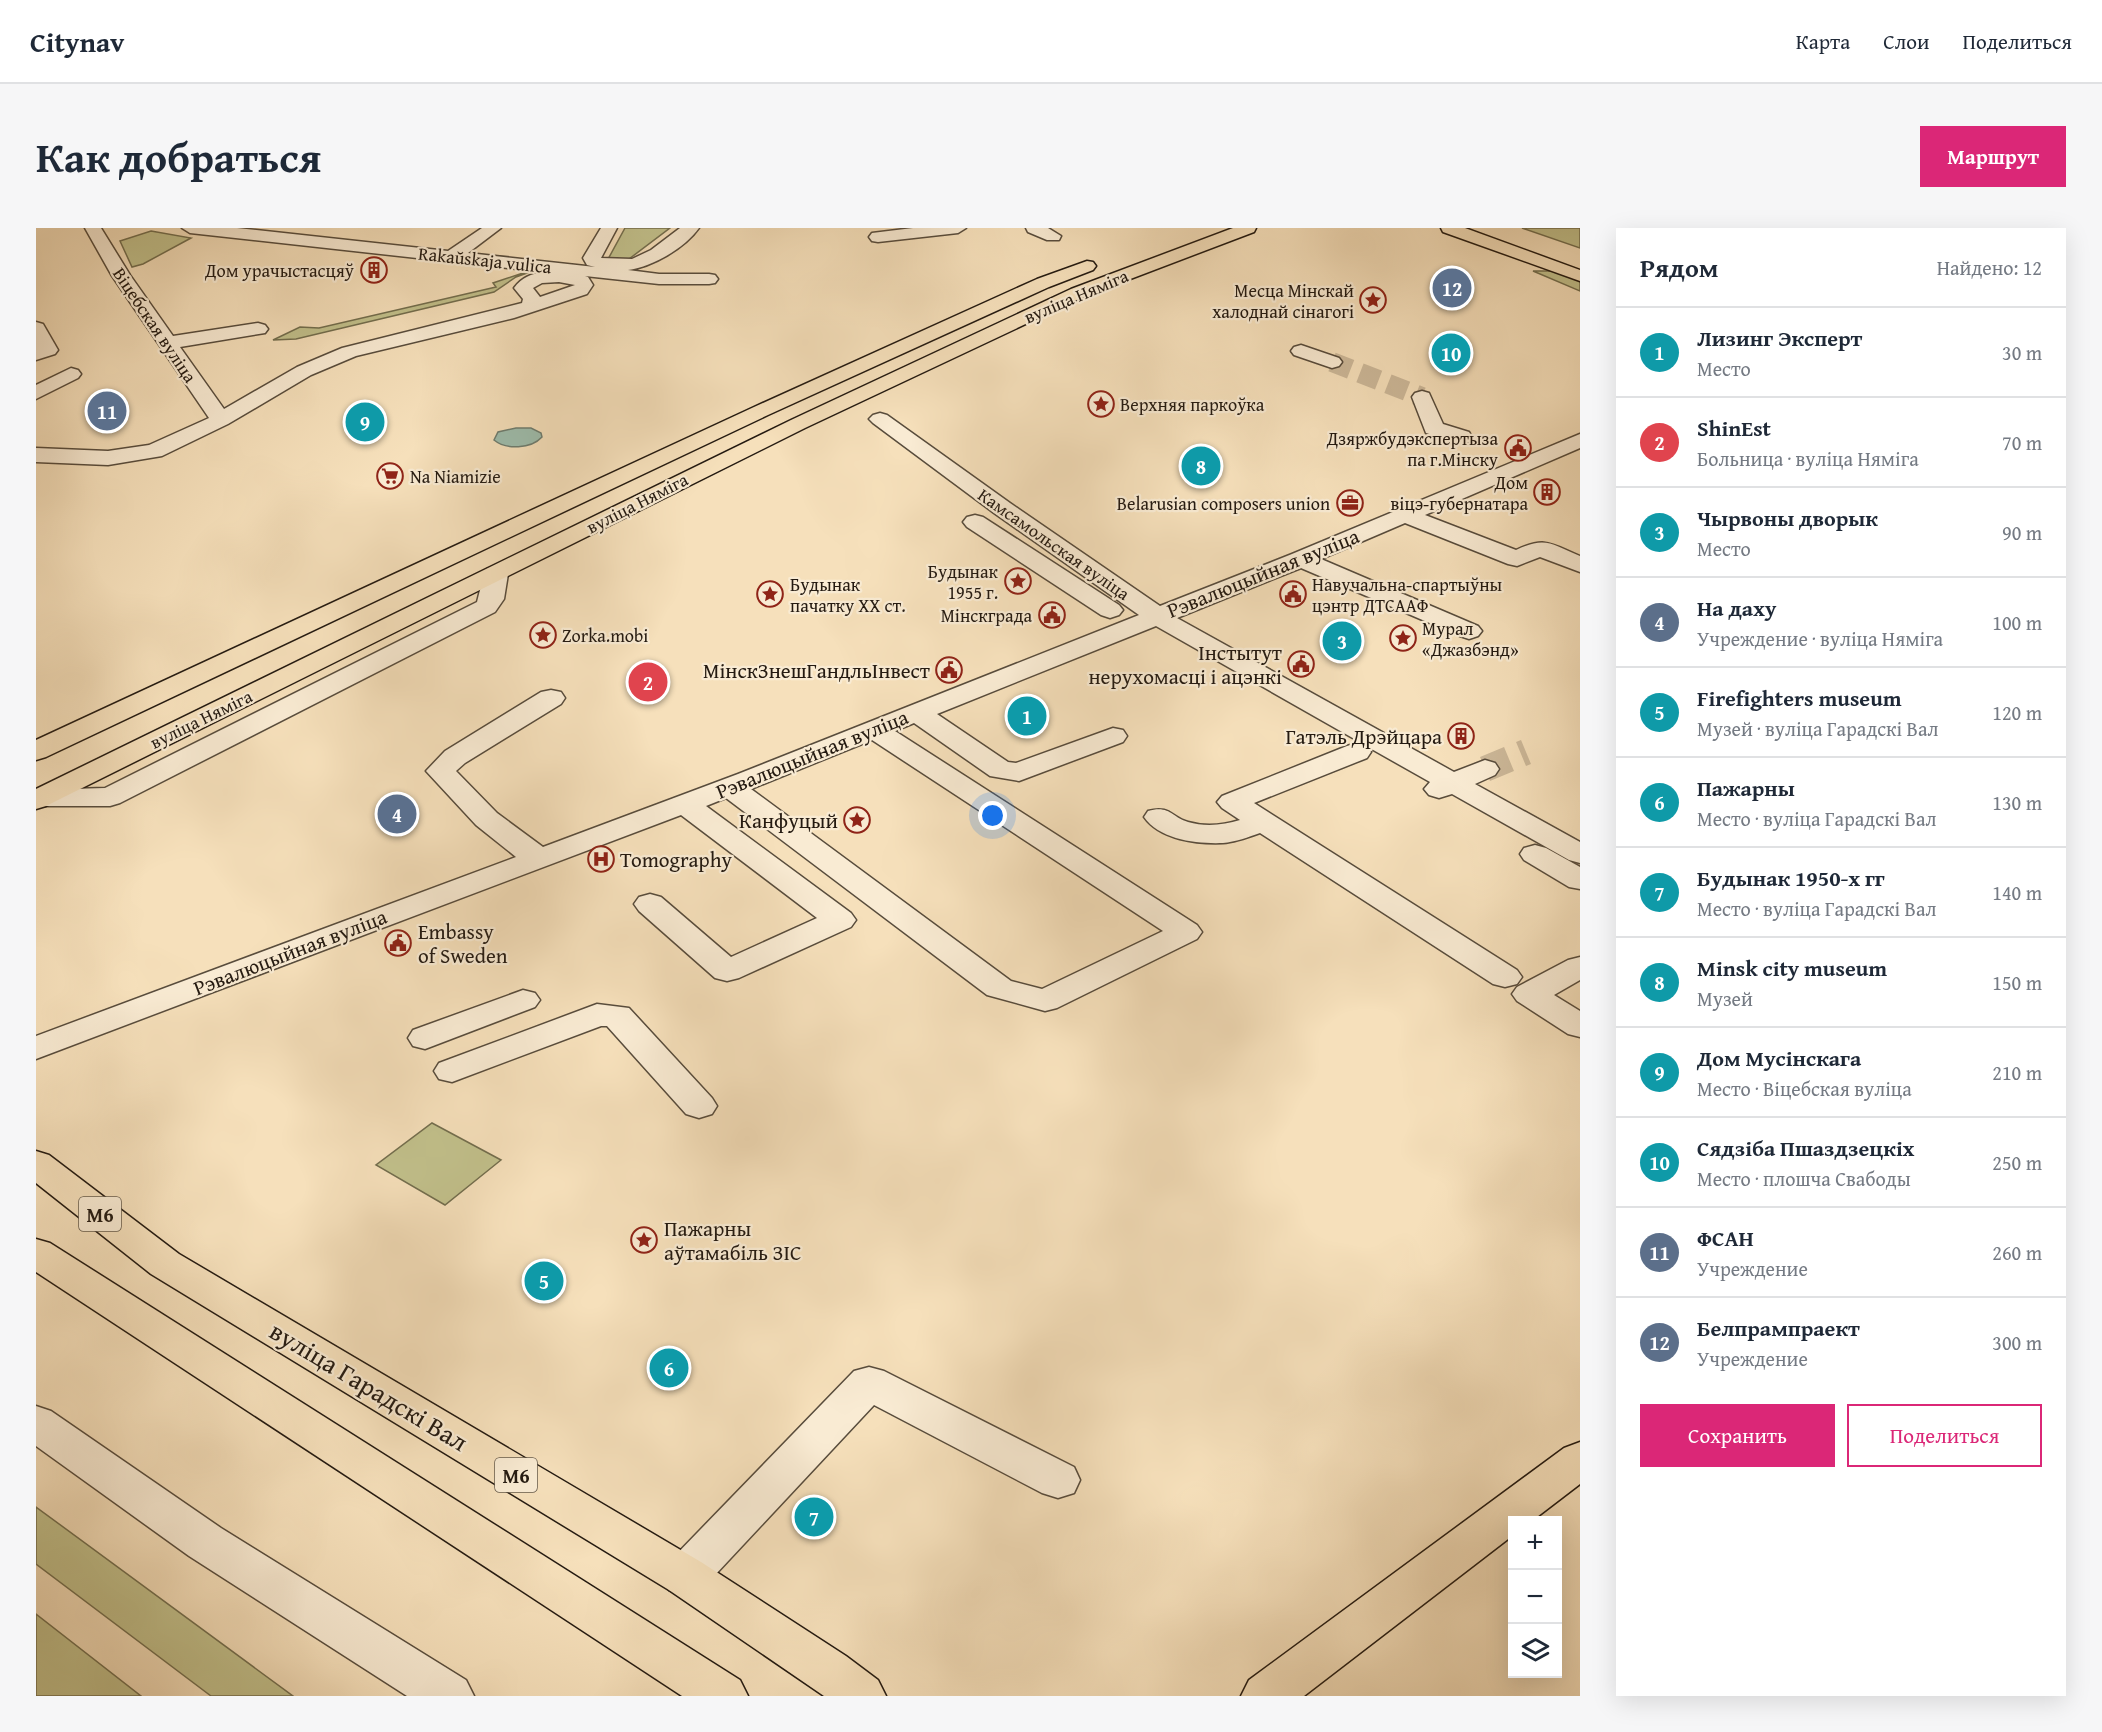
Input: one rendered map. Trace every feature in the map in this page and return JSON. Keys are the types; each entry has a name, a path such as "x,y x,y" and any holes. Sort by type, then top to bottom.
{"main road":[{"name":"вуліца Няміга","path":"38,799 798,424 1077,293 1248,228"},
{"path":"1449,228 1580,276"},
{"path":"1484,228 1580,261"},
{"name":"вуліца Няміга","path":"36,751 761,411 1043,283 1099,262"},
{"name":"вуліца Гарадскі Вал","path":"36,1164 165,1264 685,1576 829,1671 861,1696"},
{"path":"36,1252 723,1696"},
{"path":"1266,1696 1580,1460"}],"street":[{"name":"Віцебская вуліца","path":"93,228 114,264 221,420"},
{"name":"Rakaŭskaja vulica","path":"190,228 659,279 709,279"},
{"path":"278,237 295,228"},
{"path":"452,256 493,228"},
{"path":"609,228 592,258 593,261 622,266 638,265 649,260 691,228"},
{"path":"878,237 950,228"},
{"path":"1034,228 1053,236"},
{"path":"36,455 108,458 140,454 164,447 221,420 304,371 349,352 530,307"},
{"path":"36,328 48,350 36,354"},
{"path":"167,343 258,329"},
{"path":"1301,351 1332,362"},
{"path":"36,393 71,374"},
{"path":"1422,397 1434,428 1461,437"},
{"name":"Камсамольская вуліца","path":"880,419 1002,508 1146,621 1357,752 1441,788 1580,854"},
{"name":"Рэвалюцыйная вуліца","path":"36,1048 730,787 1575,446"},
{"path":"1405,515 1517,559 1540,548 1580,564"},
{"name":"Камсамольская вуліца","path":"975,522 1441,788 1580,880"},
{"path":"1292,562 1469,631"},
{"path":"38,799 110,797 486,608 492,599 496,574"},
{"path":"468,616 497,627"},
{"path":"541,858 517,845 464,798 440,771 454,757 551,698"},
{"path":"917,713 1000,770 1019,772 1113,736"},
{"path":"730,787 999,988 1045,1001 1186,932 875,730"},
{"path":"1357,752 1232,802 1504,977"},
{"path":"1441,788 1485,769"},
{"path":"650,904 727,971 840,920 685,804"},
{"path":"1159,818 1180,830 1224,834 1264,824"},
{"path":"1580,967 1529,994 1580,1026"},
{"path":"425,1038 523,1000"},
{"path":"452,1071 597,1015 617,1016 699,1106"},
{"path":"685,1576 869,1383 1058,1480"},
{"path":"36,1423 205,1542 449,1696"}],"shaded area":[{"path":"625,228 670,228 625,262 607,261"},
{"path":"1522,228 1580,228 1580,248"},
{"path":"151,231 191,238 143,264 132,267 120,241"},
{"path":"1533,271 1557,271 1580,279 1580,291"},
{"path":"530,272 516,277 494,292 296,339 273,340 300,327 319,328 496,287 493,283"},
{"path":"516,428 531,428 541,433 542,437 532,444 518,447 494,440 498,432"},
{"path":"432,1123 501,1160 445,1205 376,1165"},
{"path":"36,1507 293,1696 211,1696 36,1564"},
{"path":"36,1614 141,1696 36,1696"}],"tunnel":[{"path":"1332,362 1422,397"},
{"path":"1485,769 1526,752"}],"place":[{"name":"Дом урачыстасцяў","path":"374,270"},
{"name":"Белпрампраект","path":"1452,288"},
{"name":"Месца Мінскай халоднай сінагогі","path":"1373,300"},
{"name":"Сядзіба Пшаздзецкіх","path":"1451,353"},
{"name":"Верхняя паркоўка","path":"1101,404"},
{"name":"ФСАН","path":"107,411"},
{"name":"Дом Мусінскага","path":"365,422"},
{"name":"Дзяржбудэкспертыза па г.Мінску","path":"1518,448"},
{"name":"Minsk city museum","path":"1201,466"},
{"name":"Na Niamizie","path":"390,476"},
{"name":"Дом віцэ-губернатара","path":"1547,492"},
{"name":"Belarusian composers union","path":"1350,503"},
{"name":"Будынак 1955 г.","path":"1018,581"},
{"name":"Будынак пачатку XX ст.","path":"770,594"},
{"name":"Навучальна-спартыўны цэнтр ДТСААФ","path":"1293,594"},
{"name":"Мінскграда","path":"1052,615"},
{"name":"Zorka.mobi","path":"543,635"},
{"name":"Мурал «Джазбэнд»","path":"1403,638"},
{"name":"Чырвоны дворык","path":"1342,641"},
{"name":"Інстытут нерухомасці і ацэнкі","path":"1301,664"},
{"name":"МінскЗнешГандльІнвест","path":"949,670"},
{"name":"ShinEst","path":"648,682"},
{"name":"Лизинг Эксперт","path":"1027,716"},
{"name":"Гатэль Дрэйцара","path":"1461,736"},
{"name":"На даху","path":"397,814"},
{"name":"Канфуцый","path":"857,820"},
{"name":"Tomography","path":"601,859"},
{"name":"Embassy of Sweden","path":"398,943"},
{"name":"Пажарны аўтамабіль ЗІС","path":"644,1240"},
{"name":"Firefighters museum","path":"544,1281"},
{"name":"Пажарны","path":"669,1368"},
{"name":"Будынак 1950-х гг","path":"814,1517"}]}
